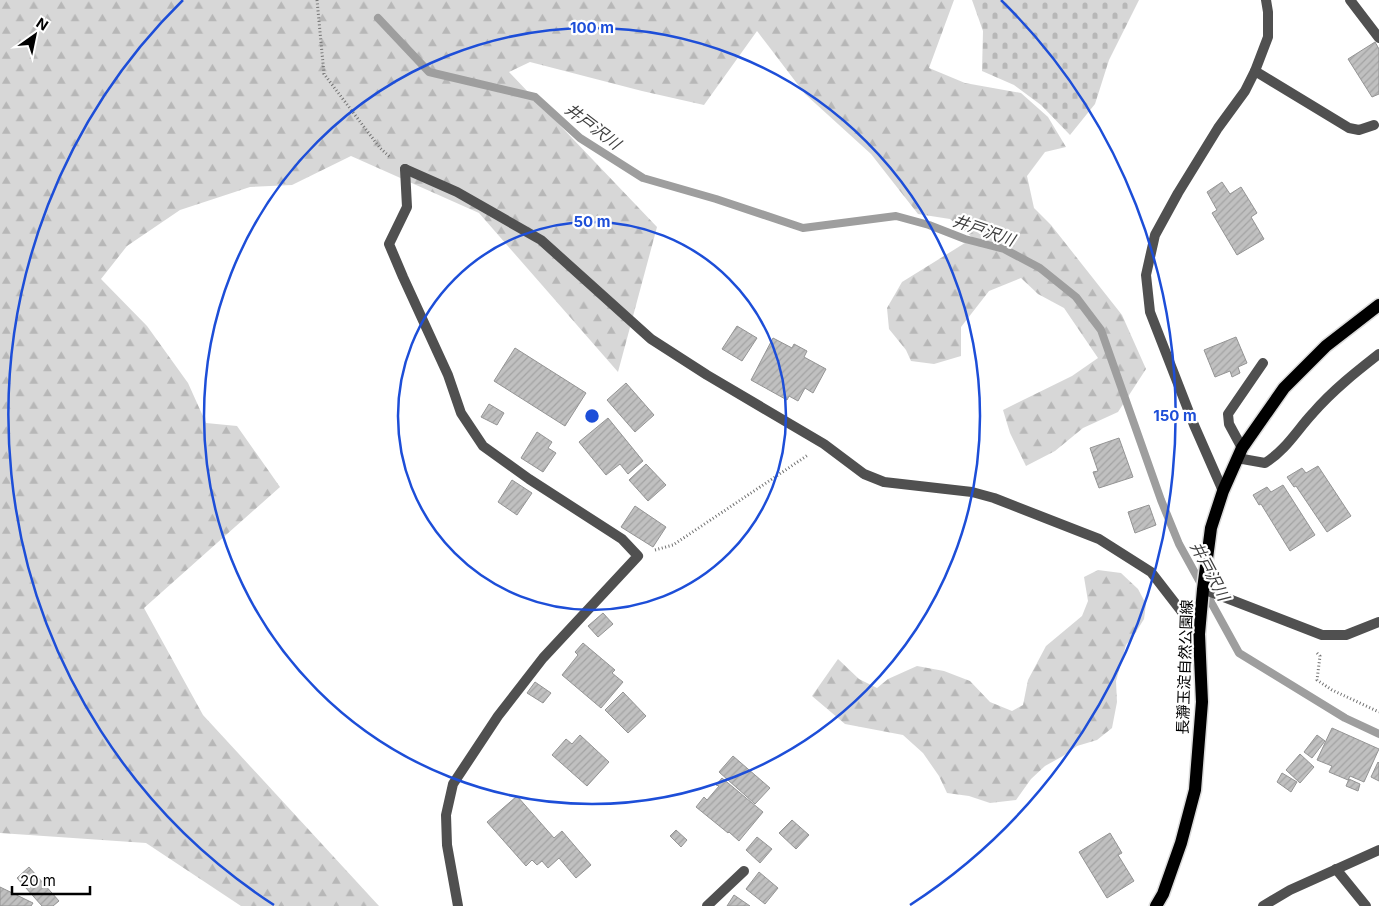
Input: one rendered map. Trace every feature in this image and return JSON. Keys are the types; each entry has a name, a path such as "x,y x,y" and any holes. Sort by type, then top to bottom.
{"main road":[{"name":"長瀞玉淀自然公園線","path":"1156,906 1163,894 1182,844 1196,790 1202,702 1200,634 1203,589 1211,528 1223,491 1240,453 1284,388 1326,346 1379,305"}],"street":[{"path":"1223,491 1194,425 1150,312 1146,275 1155,235 1178,193 1218,128 1245,91 1255,72 1268,37 1266,0"},
{"path":"1350,0 1379,38"},
{"path":"1255,72 1349,128 1359,130 1374,125"},
{"path":"458,906 447,845 446,816 453,784 498,716 543,658 638,556 622,539 544,490 482,446 461,413 448,375 389,244 407,207 405,169 457,192 541,240 651,338 708,375 824,444 864,474 884,482 972,492 994,498 1099,539 1151,572 1200,634"},
{"path":"1263,364 1228,414 1229,424 1240,453 1265,463 1278,455 1313,413 1340,386 1379,354"},
{"path":"1203,589 1322,635 1346,635 1379,622"},
{"path":"1263,906 1290,890 1379,850"},
{"path":"1336,869 1366,906"},
{"path":"707,906 744,871"}],"path":[{"path":"317,0 324,74 380,148 405,169"},
{"path":"638,556 673,545 824,444"},
{"path":"1295,625 1320,656 1317,680 1332,690 1379,712"}],"green space":[{"path":"0,0 954,0 929,68 965,83 1021,93 1048,117 1066,147 1045,152 1027,176 1034,208 1051,225 1122,315 1146,369 1118,412 1083,428 1055,451 1026,466 1010,433 1003,410 1072,376 1098,358 1064,308 1038,294 1021,278 989,291 961,327 961,356 934,364 911,361 906,350 889,329 887,308 902,282 973,238 950,219 918,214 871,154 805,94 757,31 704,105 530,62 509,72 657,227 618,372 479,213 351,156 292,185 250,187 180,210 127,246 101,279 147,326 188,383 206,423 237,426 280,487 144,608 203,715 379,906 241,906 146,843 0,833"},
{"path":"972,0 1139,0 1109,60 1095,104 1070,135 1041,105 1014,85 982,71 983,31"},
{"path":"1098,570 1121,573 1138,589 1146,604 1144,619 1126,645 1116,681 1117,702 1112,728 1097,740 1077,746 1045,766 1031,779 1016,800 990,803 969,796 947,793 939,776 923,753 903,735 845,724 812,696 838,659 859,679 877,688 888,679 917,666 944,671 970,681 990,702 1012,711 1023,705 1028,680 1046,646 1082,616 1088,601 1084,577"}],"building":[{"path":"1375,42 1379,49 1379,94 1372,97 1348,59"},
{"path":"1222,182 1230,194 1241,187 1257,213 1251,217 1264,239 1237,255 1212,213 1217,210 1207,192"},
{"path":"737,326 757,338 742,361 722,349"},
{"path":"1236,337 1247,363 1238,367 1240,373 1232,377 1230,371 1215,377 1204,350"},
{"path":"773,338 792,348 794,344 807,351 804,357 826,369 813,393 805,388 798,401 789,396 787,400 751,380"},
{"path":"515,348 586,393 565,426 494,381"},
{"path":"626,383 654,415 635,432 607,400"},
{"path":"489,404 504,413 497,425 481,417"},
{"path":"608,418 643,461 628,474 620,464 606,475 579,442"},
{"path":"537,432 552,442 548,448 556,453 543,472 521,458"},
{"path":"1119,438 1133,477 1099,488 1093,472 1098,471 1090,448"},
{"path":"646,464 666,485 648,501 629,480"},
{"path":"1318,466 1351,516 1327,532 1296,486 1294,487 1287,477 1302,468 1306,473"},
{"path":"512,480 532,493 517,515 498,502"},
{"path":"1283,485 1315,535 1290,551 1261,504 1259,505 1253,495 1267,487 1271,492"},
{"path":"1149,505 1156,525 1135,533 1128,512"},
{"path":"635,506 666,527 653,547 621,527"},
{"path":"603,613 613,624 598,637 588,626"},
{"path":"583,643 615,670 612,673 623,682 601,708 562,675 578,655 575,652"},
{"path":"535,682 551,693 543,703 527,693"},
{"path":"623,692 646,716 628,733 605,710"},
{"path":"1332,728 1379,749 1364,782 1350,776 1348,780 1329,772 1332,766 1317,760"},
{"path":"580,735 609,762 587,786 552,755 566,739 572,744"},
{"path":"1317,735 1325,741 1312,758 1304,752"},
{"path":"1300,754 1314,767 1300,783 1286,770"},
{"path":"733,756 770,788 755,804 719,772"},
{"path":"1379,763 1379,781 1371,777"},
{"path":"1282,773 1297,782 1291,792 1277,782"},
{"path":"722,778 763,812 739,841 696,807 704,797 707,800 719,786 716,785"},
{"path":"1349,779 1360,784 1358,791 1346,786"},
{"path":"517,796 554,838 562,831 591,865 576,878 559,858 548,868 542,861 537,865 532,860 526,866 487,822"},
{"path":"792,820 809,835 796,849 779,833"},
{"path":"676,830 687,840 681,847 670,836"},
{"path":"1110,833 1122,853 1118,855 1134,881 1107,898 1079,852"},
{"path":"757,837 772,849 760,863 746,850"},
{"path":"29,867 59,901 53,906 42,906 17,878"},
{"path":"759,872 778,888 765,904 746,889"},
{"path":"0,887 33,903 31,906 0,906"},
{"path":"734,895 750,906 727,906"}],"waterway":[{"name":"井戸沢川","path":"378,18 429,72 535,97 580,138 643,178 716,199 803,228 896,216 929,225 965,239 1004,249 1040,268 1076,297 1101,330 1161,500 1179,544 1239,653 1345,718 1379,734"}]}
